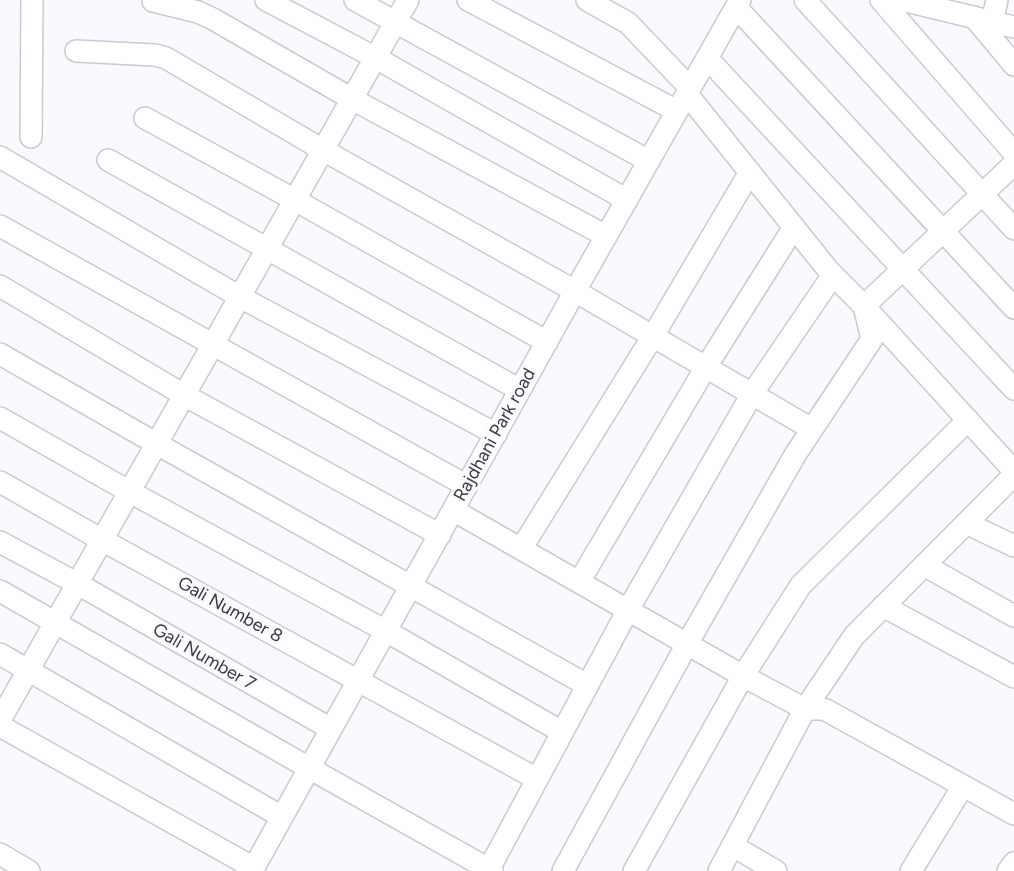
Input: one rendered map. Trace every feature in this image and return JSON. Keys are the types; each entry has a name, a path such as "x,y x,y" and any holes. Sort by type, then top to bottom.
{"street":[{"path":"31,137 32,0"},
{"path":"266,0 376,58 627,200"},
{"path":"355,0 649,160"},
{"path":"0,720 408,0"},
{"path":"468,0 685,98"},
{"path":"587,0 628,23 685,98 750,172 833,274 1014,473 854,636 805,709 719,871"},
{"path":"805,0 1014,229"},
{"path":"881,0 1014,153"},
{"path":"902,0 1014,27"},
{"path":"983,20 997,0"},
{"path":"153,1 198,12 213,19 352,99 606,236"},
{"path":"738,4 1014,308"},
{"name":"Rajdhani Park road","path":"253,869 575,291 738,4"},
{"path":"983,20 1014,65"},
{"path":"76,51 155,55 166,58 812,429"},
{"path":"707,58 1014,389"},
{"path":"145,118 547,342"},
{"path":"0,157 240,297 496,434"},
{"path":"108,160 520,390"},
{"path":"864,306 1014,164"},
{"path":"521,549 653,336 750,172"},
{"path":"0,225 467,486"},
{"path":"579,582 706,367 794,227"},
{"path":"0,591 490,870 628,610 752,394 833,274"},
{"path":"0,286 184,395 440,535"},
{"path":"563,871 687,644 795,455 872,339 864,306"},
{"path":"0,354 587,685"},
{"path":"0,418 130,492 386,631 562,732"},
{"path":"634,871 743,676 801,585 968,420"},
{"name":"Gali Number 8","path":"0,482 537,778"},
{"path":"453,510 743,676 805,709 826,710 1014,814"},
{"path":"966,523 1014,546"},
{"name":"Gali Number 7","path":"0,542 331,729"},
{"path":"924,565 1014,616"},
{"path":"883,606 1014,677"},
{"path":"0,654 282,817"},
{"path":"0,726 253,869"},
{"path":"911,871 963,786"},
{"path":"733,846 776,871"},
{"path":"0,854 29,871"},
{"path":"1008,871 1014,863"}]}
